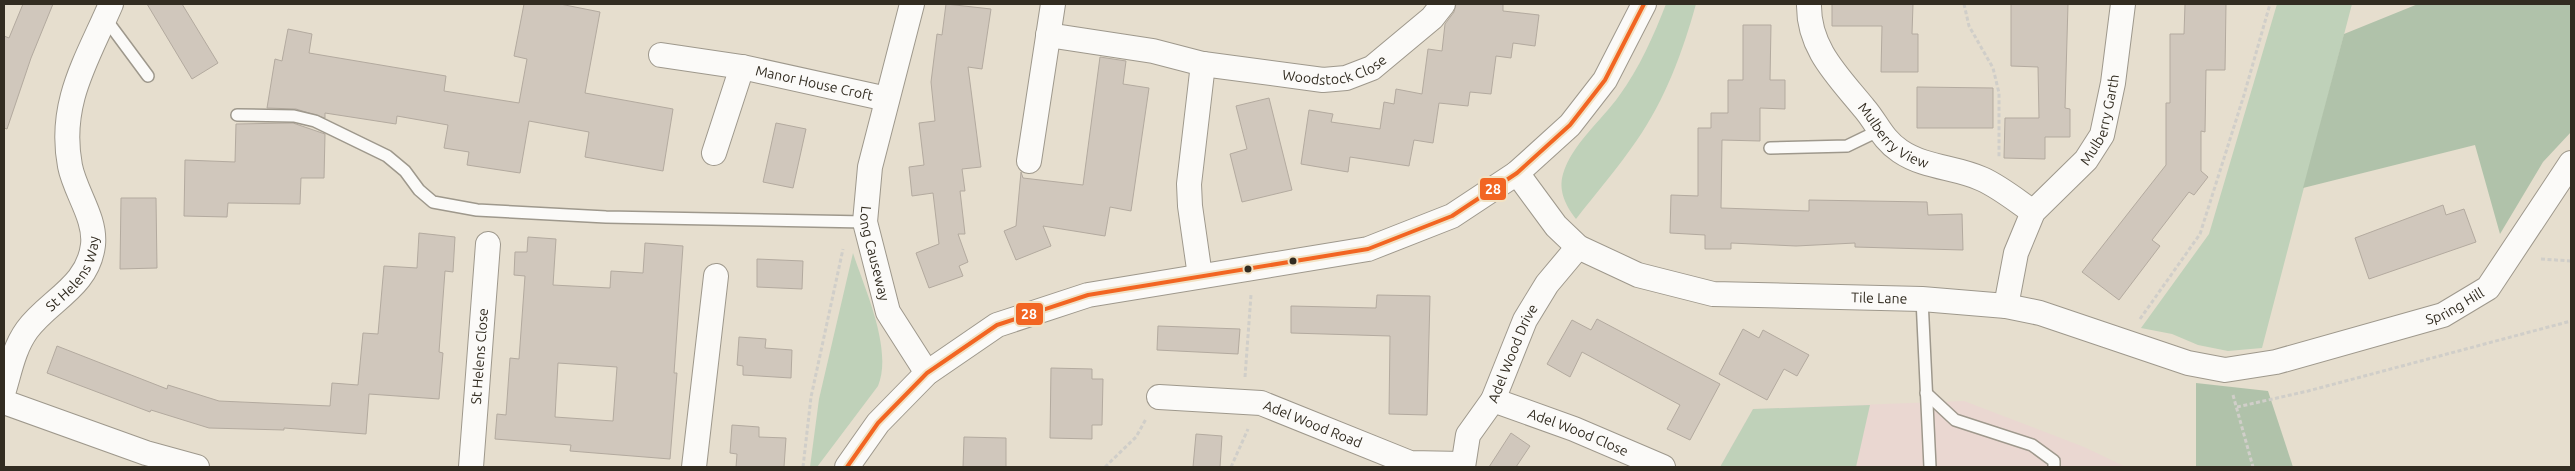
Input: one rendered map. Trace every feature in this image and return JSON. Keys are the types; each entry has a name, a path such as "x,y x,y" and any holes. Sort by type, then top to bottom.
{"street":[{"name":"Long Causeway","path":"912,4 870,167 866,222 888,312 927,373"},
{"path":"1029,162 1053,4"},
{"name":"Woodstock Close","path":"1048,35 1154,51 1203,64 1322,80 1346,78 1372,68 1432,18 1443,4"},
{"path":"847,467 878,423 927,373 997,326 1088,295 1368,249 1452,216 1517,173 1570,125 1605,80 1644,4"},
{"name":"Mulberry View","path":"1809,4 1811,29 1820,51 1835,74 1866,109 1878,131 1899,151 1919,161 1961,171 1983,179 2033,212"},
{"name":"Mulberry Garth","path":"2033,212 2086,160 2102,136 2114,74 2123,4"},
{"name":"St Helens Way","path":"4,390 16,350 27,330 69,292 88,264 93,245 91,228 70,166 66,119 72,95 108,11"},
{"name":"Manor House Croft","path":"661,55 742,67 887,100"},
{"path":"1200,276 1190,206 1189,184 1203,64"},
{"name":"Manor House Croft","path":"714,153 742,67"},
{"name":"Spring Hill","path":"2276,362 2443,316 2488,288 2571,163"},
{"name":"Tile Lane","path":"1517,173 1556,226 1578,246 1638,276 1713,294 1922,299 2006,306 2040,313 2188,363 2225,370 2276,362"},
{"path":"2006,306 2016,253 2033,212"},
{"name":"St Helens Close","path":"471,467 488,244"},
{"name":"Adel Wood Drive","path":"1463,466 1468,435 1493,400 1526,320 1547,284 1578,246"},
{"path":"694,467 716,276"},
{"name":"Adel Wood Road","path":"1159,396 1252,402 1410,463 1463,466"},
{"name":"Adel Wood Close","path":"1493,400 1574,429 1663,467"},
{"path":"4,402 144,460 197,467"}],"lane":[{"path":"108,11 148,76"},
{"path":"237,115 294,116 315,121 387,156 405,171 419,190 434,202 477,210 606,217 866,222"},
{"path":"1770,148 1847,146 1878,131"},
{"path":"1922,299 1930,467"},
{"path":"1926,393 1955,420 2032,445 2054,462 2054,467"}],"path":[{"path":"1964,4 1969,26 1993,68 1999,93 2000,190"},
{"path":"2123,342 2200,234 2244,95 2270,4"},
{"path":"803,467 813,388 843,247 866,222"},
{"path":"1231,467 1252,402 1253,267"},
{"path":"2237,407 2571,320"},
{"path":"2225,370 2253,467"},
{"path":"1105,467 1136,437 1159,396"}],"shaded area":[{"path":"1964,401 2084,447 2126,467 1720,467 1753,409"}],"green space":[{"path":"1666,4 1696,4 1665,92 1637,140 1576,219 1566,204 1562,192 1563,174 1567,163 1580,143 1612,105 1633,75 1651,40"},
{"path":"2277,4 2352,4 2262,348 2228,351 2198,345 2172,334 2141,328 2209,234"},
{"path":"2418,4 2571,4 2571,132 2543,162 2500,234 2475,145 2303,188 2344,34"},
{"path":"853,253 876,320 880,337 882,371 878,386 817,467 810,467 819,399"},
{"path":"2196,383 2268,391 2293,467 2196,467"},
{"path":"1870,405 1856,467 1720,467 1753,409"}],"building":[{"path":"23,4 53,4 31,58 7,129 4,128 4,36 9,38"},
{"path":"147,4 182,4 218,63 192,79"},
{"path":"524,4 560,4 600,12 585,93 673,109 663,171 585,157 589,132 529,121 520,173 467,165 469,152 444,148 448,125 397,116 396,124 325,113 325,118 296,109 267,108 275,59 282,61 288,29 312,34 309,53 446,76 444,91 519,103 527,59 514,56"},
{"path":"946,4 991,9 982,69 968,67 981,167 962,169 965,191 960,191 965,234 958,234 968,262 959,266 963,276 929,288 916,253 939,244 933,193 912,196 909,167 924,165 919,123 935,121 931,82 937,34 942,35"},
{"path":"1456,4 1503,4 1503,11 1539,15 1535,46 1513,43 1511,58 1496,56 1491,94 1470,92 1468,106 1439,103 1433,143 1414,140 1409,166 1350,157 1348,172 1301,164 1309,110 1333,114 1331,122 1380,129 1384,102 1394,104 1396,89 1422,94 1428,49 1442,51 1445,24 1454,12"},
{"path":"1832,4 1913,4 1912,34 1918,34 1918,72 1881,72 1882,26 1832,26"},
{"path":"2011,4 2068,4 2065,108 2070,109 2070,137 2045,137 2045,159 2004,158 2005,118 2039,118 2038,67 2011,66"},
{"path":"2185,4 2226,4 2225,70 2206,70 2205,132 2201,131 2201,171 2208,177 2194,195 2189,192 2152,240 2160,246 2119,300 2082,272 2166,165 2166,103 2170,103 2170,34 2184,34"},
{"path":"1743,25 1771,25 1770,80 1785,80 1785,109 1760,108 1760,141 1722,140 1721,208 1809,211 1809,200 1927,202 1928,215 1962,214 1963,250 1855,247 1855,243 1796,246 1731,243 1731,249 1705,249 1705,235 1670,233 1671,195 1698,196 1698,128 1711,128 1711,113 1728,113 1728,80 1743,80"},
{"path":"1100,57 1126,61 1123,84 1149,88 1131,211 1110,207 1105,236 1043,226 1051,246 1016,260 1004,231 1016,226 1021,172 1023,178 1083,185"},
{"path":"1917,87 1993,88 1993,128 1917,128"},
{"path":"1269,98 1292,190 1242,202 1230,154 1247,149 1236,106"},
{"path":"293,123 325,134 324,178 301,178 300,204 228,203 227,217 184,216 185,160 235,162 236,124"},
{"path":"776,123 806,129 793,188 763,182"},
{"path":"121,198 156,198 157,268 120,269"},
{"path":"2443,205 2446,215 2464,209 2476,242 2369,279 2355,238"},
{"path":"419,233 455,237 453,272 445,271 439,352 443,353 439,399 369,394 366,434 284,428 284,430 209,428 151,410 150,412 47,373 57,346 167,389 168,385 219,401 330,406 332,383 358,385 363,333 378,334 384,266 417,268"},
{"path":"528,237 556,239 553,285 610,288 611,271 643,273 645,243 683,246 674,373 677,373 670,459 570,451 571,445 495,439 497,414 506,415 510,358 519,359 525,276 514,275 515,252 527,252","holes":["558,363 617,367 613,421 555,417"]},
{"path":"757,259 803,261 802,289 757,287"},
{"path":"1377,295 1430,296 1427,415 1389,414 1390,336 1291,333 1291,306 1376,308"},
{"path":"1597,319 1720,384 1690,440 1667,429 1680,405 1582,352 1570,377 1547,364 1572,320 1591,330"},
{"path":"1158,326 1240,329 1238,354 1157,350"},
{"path":"1743,329 1759,338 1763,330 1809,355 1797,376 1784,369 1767,400 1719,374"},
{"path":"739,337 766,339 765,348 792,350 791,378 743,375 743,366 737,365"},
{"path":"1051,368 1092,369 1092,379 1103,379 1102,425 1092,425 1092,439 1050,438"},
{"path":"732,425 759,427 759,437 786,438 784,467 736,467 737,454 730,453"},
{"path":"1511,433 1530,446 1516,467 1489,467"},
{"path":"1196,434 1222,436 1220,467 1193,467"},
{"path":"964,437 1006,438 1006,467 963,467"}],"transit line":[{"name":"28","path":"847,467 878,423 927,373 997,325 1088,295 1368,249 1452,216 1517,173 1570,125 1605,80 1644,4"}]}
